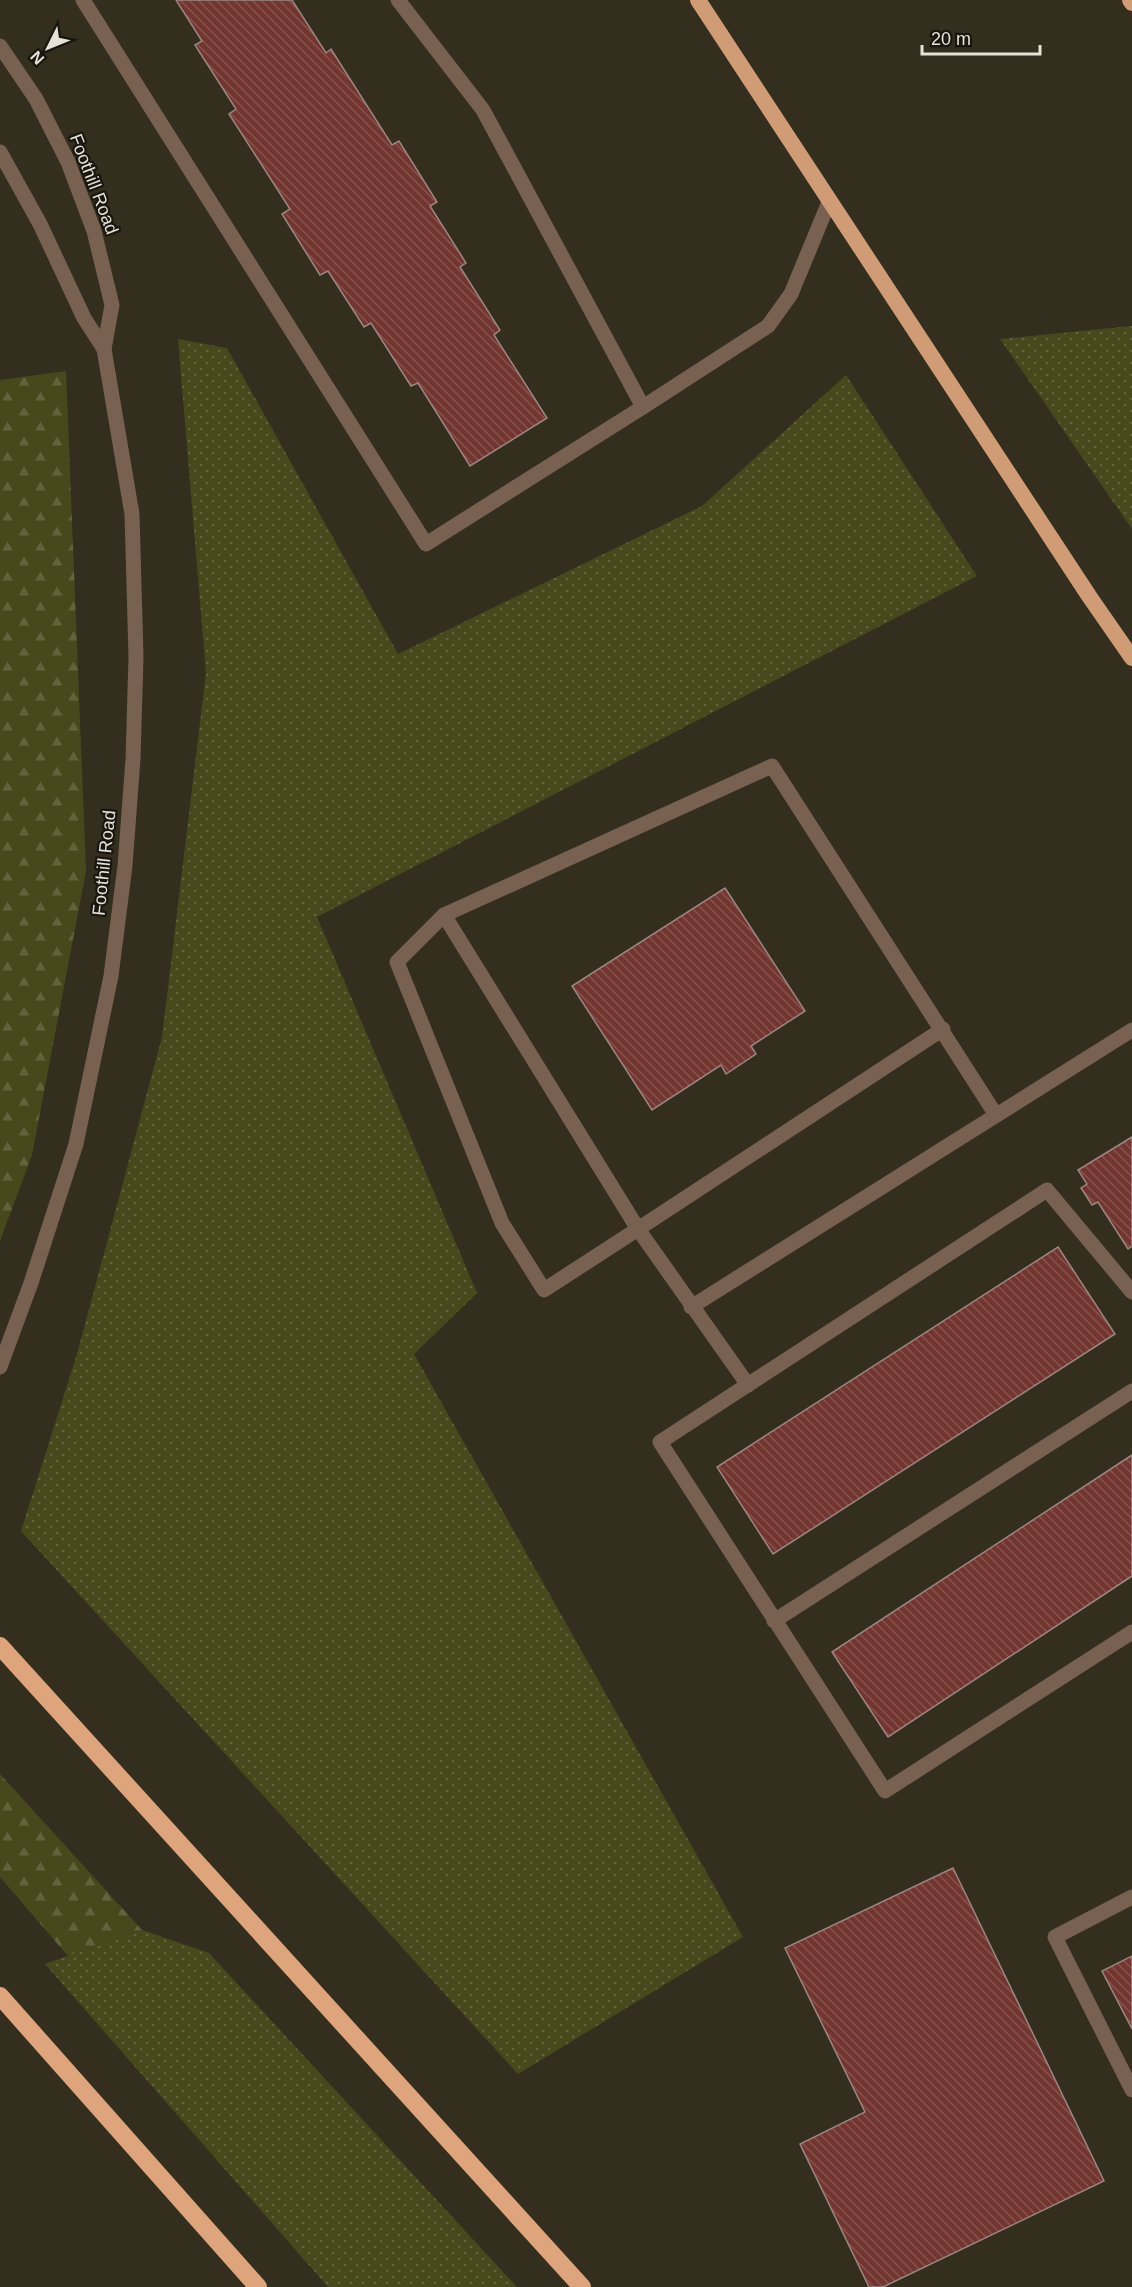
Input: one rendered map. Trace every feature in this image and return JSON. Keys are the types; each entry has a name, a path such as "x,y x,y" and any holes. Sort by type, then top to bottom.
{"highway":[{"path":"698,0 829,202 1132,658"},
{"path":"0,1646 582,2287"},
{"path":"0,1996 258,2287"}],"street":[{"path":"83,0 426,544 768,326 791,294 829,202"},
{"path":"398,0 483,110 643,407"},
{"name":"Foothill Road","path":"0,46 36,99 68,162 94,231 112,304 104,349 132,513 136,657 133,759 125,866 111,976 76,1144 31,1283 0,1367"},
{"name":"Foothill Road","path":"0,152 40,224 84,318 104,349"},
{"path":"943,1029 544,1290 502,1223 397,962 444,915 772,766 943,1029 996,1115"},
{"path":"444,915 639,1229 691,1307 748,1385"},
{"path":"691,1307 1132,1030"},
{"path":"1132,1292 1047,1190 660,1442 885,1791 1132,1632"},
{"path":"774,1621 1132,1391"},
{"path":"1132,1897 1054,1936 1132,2091"}],"green space":[{"path":"1132,326 1132,529 1000,339"},
{"path":"178,339 227,348 398,654 702,506 846,375 977,576 317,917 477,1293 414,1354 743,1937 518,2074 21,1531 77,1354 162,1037 206,673"},
{"path":"66,371 86,871 32,1155 0,1241 0,380"},
{"path":"0,1774 142,1930 68,1956 0,1877"},
{"path":"142,1930 209,1953 517,2287 328,2287 45,1964"}],"building":[{"path":"176,0 292,0 326,53 331,49 392,145 399,141 437,202 430,206 466,263 460,267 500,330 494,335 547,418 470,466 418,383 411,386 371,323 364,327 328,271 320,275 282,214 290,209 229,114 236,109 195,45 202,41"},
{"path":"725,888 805,1011 751,1046 756,1054 726,1074 721,1065 652,1110 572,986"},
{"path":"1132,1137 1132,1246 1128,1249 1098,1202 1092,1205 1081,1188 1087,1184 1078,1170"},
{"path":"1058,1247 1115,1334 773,1554 717,1467"},
{"path":"1132,1455 1132,1576 888,1737 832,1652"},
{"path":"953,1868 1104,2181 883,2287 869,2287 800,2144 865,2112 785,1948"},
{"path":"1132,1956 1132,2029 1102,1971"}]}
